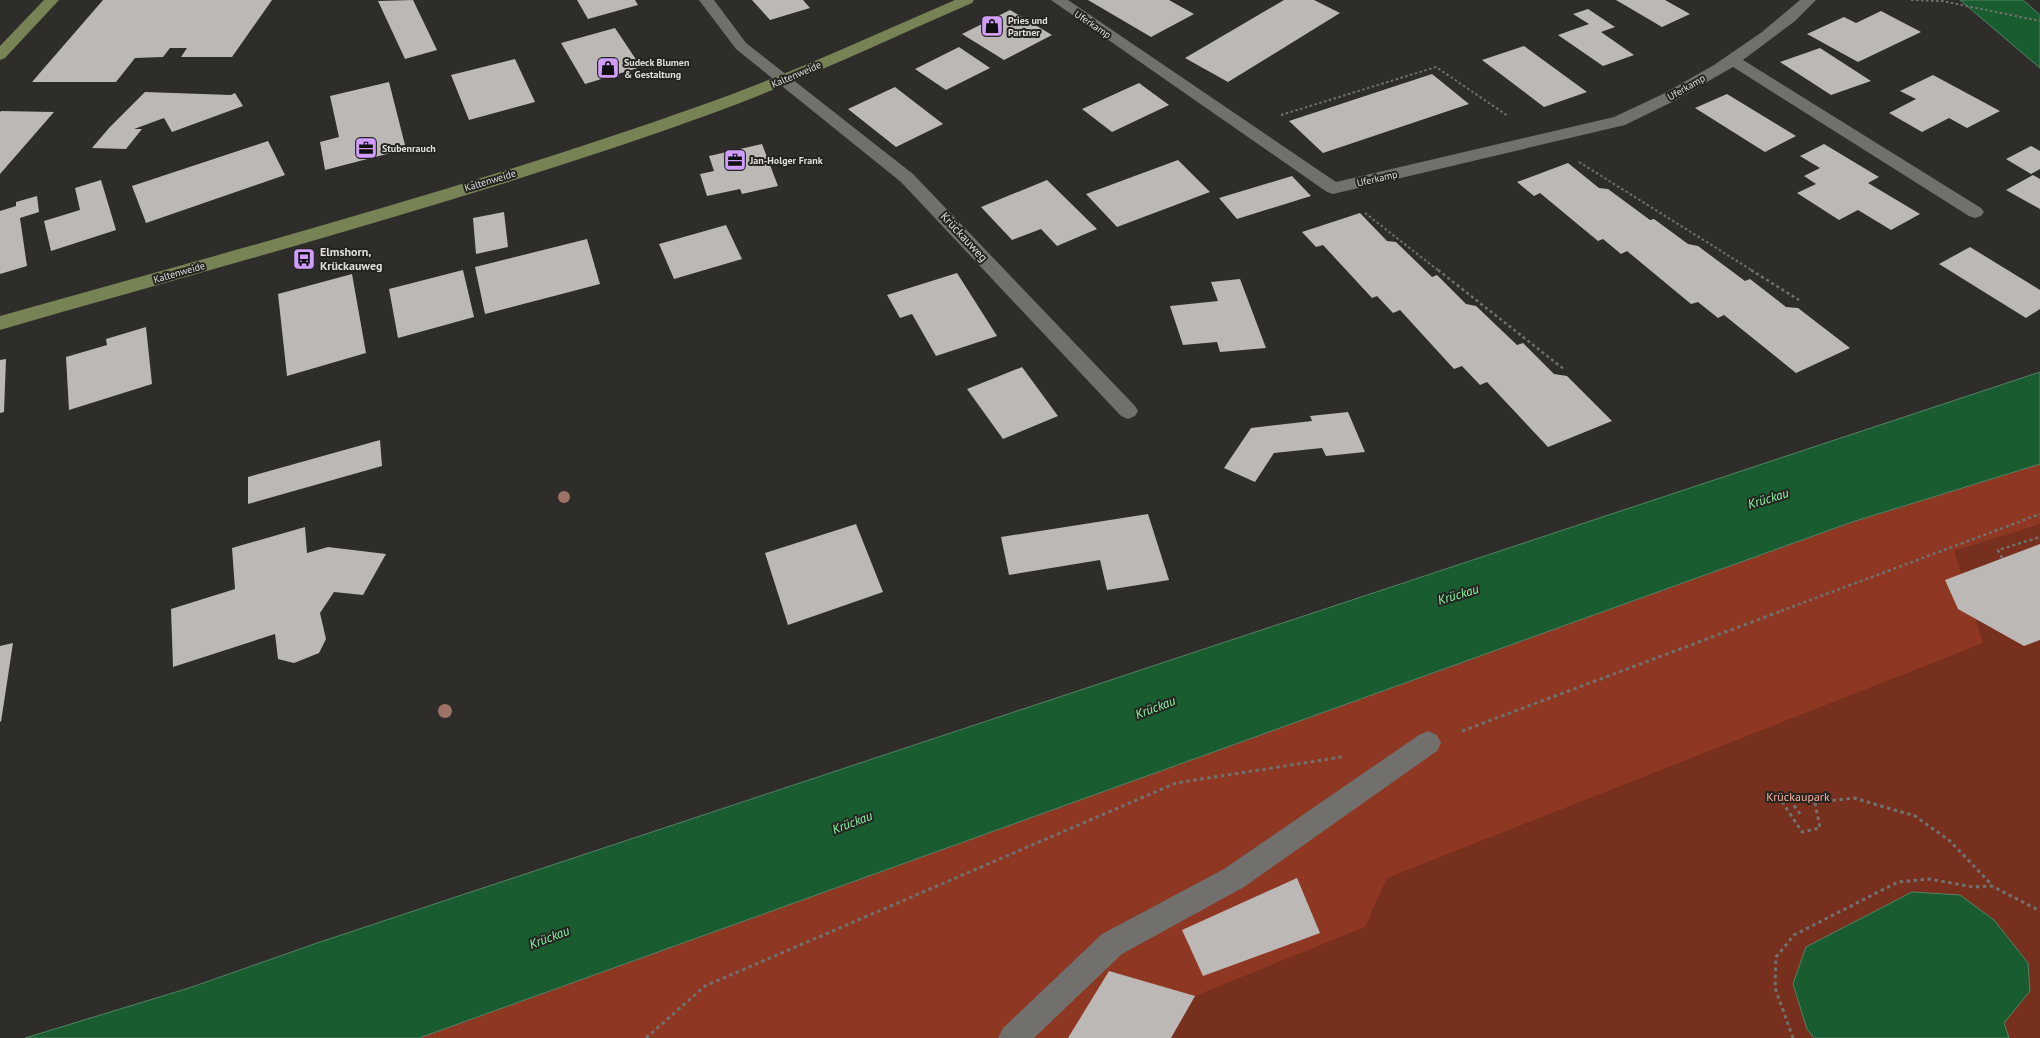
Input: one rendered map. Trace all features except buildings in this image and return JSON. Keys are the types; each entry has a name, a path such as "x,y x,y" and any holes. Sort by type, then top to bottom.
{"main road":[{"path":"0,55 52,0"},
{"name":"Kaltenweide","path":"0,323 368,218 586,151 710,108 786,79 967,0"}],"street":[{"name":"Krückauweg","path":"706,0 741,46 786,79 907,178 1128,411"},
{"name":"Uferkamp","path":"1058,0 1333,188 1619,121 1646,110 1733,60 1809,0"},
{"path":"1733,60 1975,212"},
{"path":"1014,1038 1112,944 1234,878 1428,743"}],"path":[{"path":"1911,0 1942,1 2040,21"},
{"path":"1333,188 1565,370"},
{"path":"1428,743 2040,514"},
{"path":"2002,558 1998,550 2040,536"},
{"path":"646,1038 705,986 1176,783 1350,756"},
{"path":"1800,814 1789,798 1779,797 1802,832 1820,828 1815,803 1819,802 1854,798 1915,816 1950,841 1992,886 2040,911"},
{"path":"1793,1038 1775,988 1776,957 1794,935 1898,882 1929,879 1973,887 1992,886"}],"green space":[{"name":"Krückaupark","path":"2040,464 2040,1038 419,1038"}],"shaded area":[{"path":"2040,464 2040,524 1954,551 1983,643 1387,878 1365,927 1195,996 1171,1038 419,1038 1852,522"}],"water":[{"path":"1960,0 2023,0 2040,15 2040,68"},
{"name":"Krückau","path":"2040,372 2040,464 1852,522 419,1038 25,1038 189,988 317,943"},
{"path":"1912,892 1960,895 1994,920 2028,963 2030,991 2004,1023 2009,1038 1814,1038 1807,1029 1793,984 1806,947"}],"place":[{"name":"Pries und Partner","path":"992,26"},
{"name":"Sudeck Blumen & Gestaltung","path":"608,68"},
{"name":"Stubenrauch","path":"366,148"},
{"name":"Jan-Holger Frank","path":"735,160"},
{"name":"Elmshorn, Krückauweg","path":"304,259"}]}
